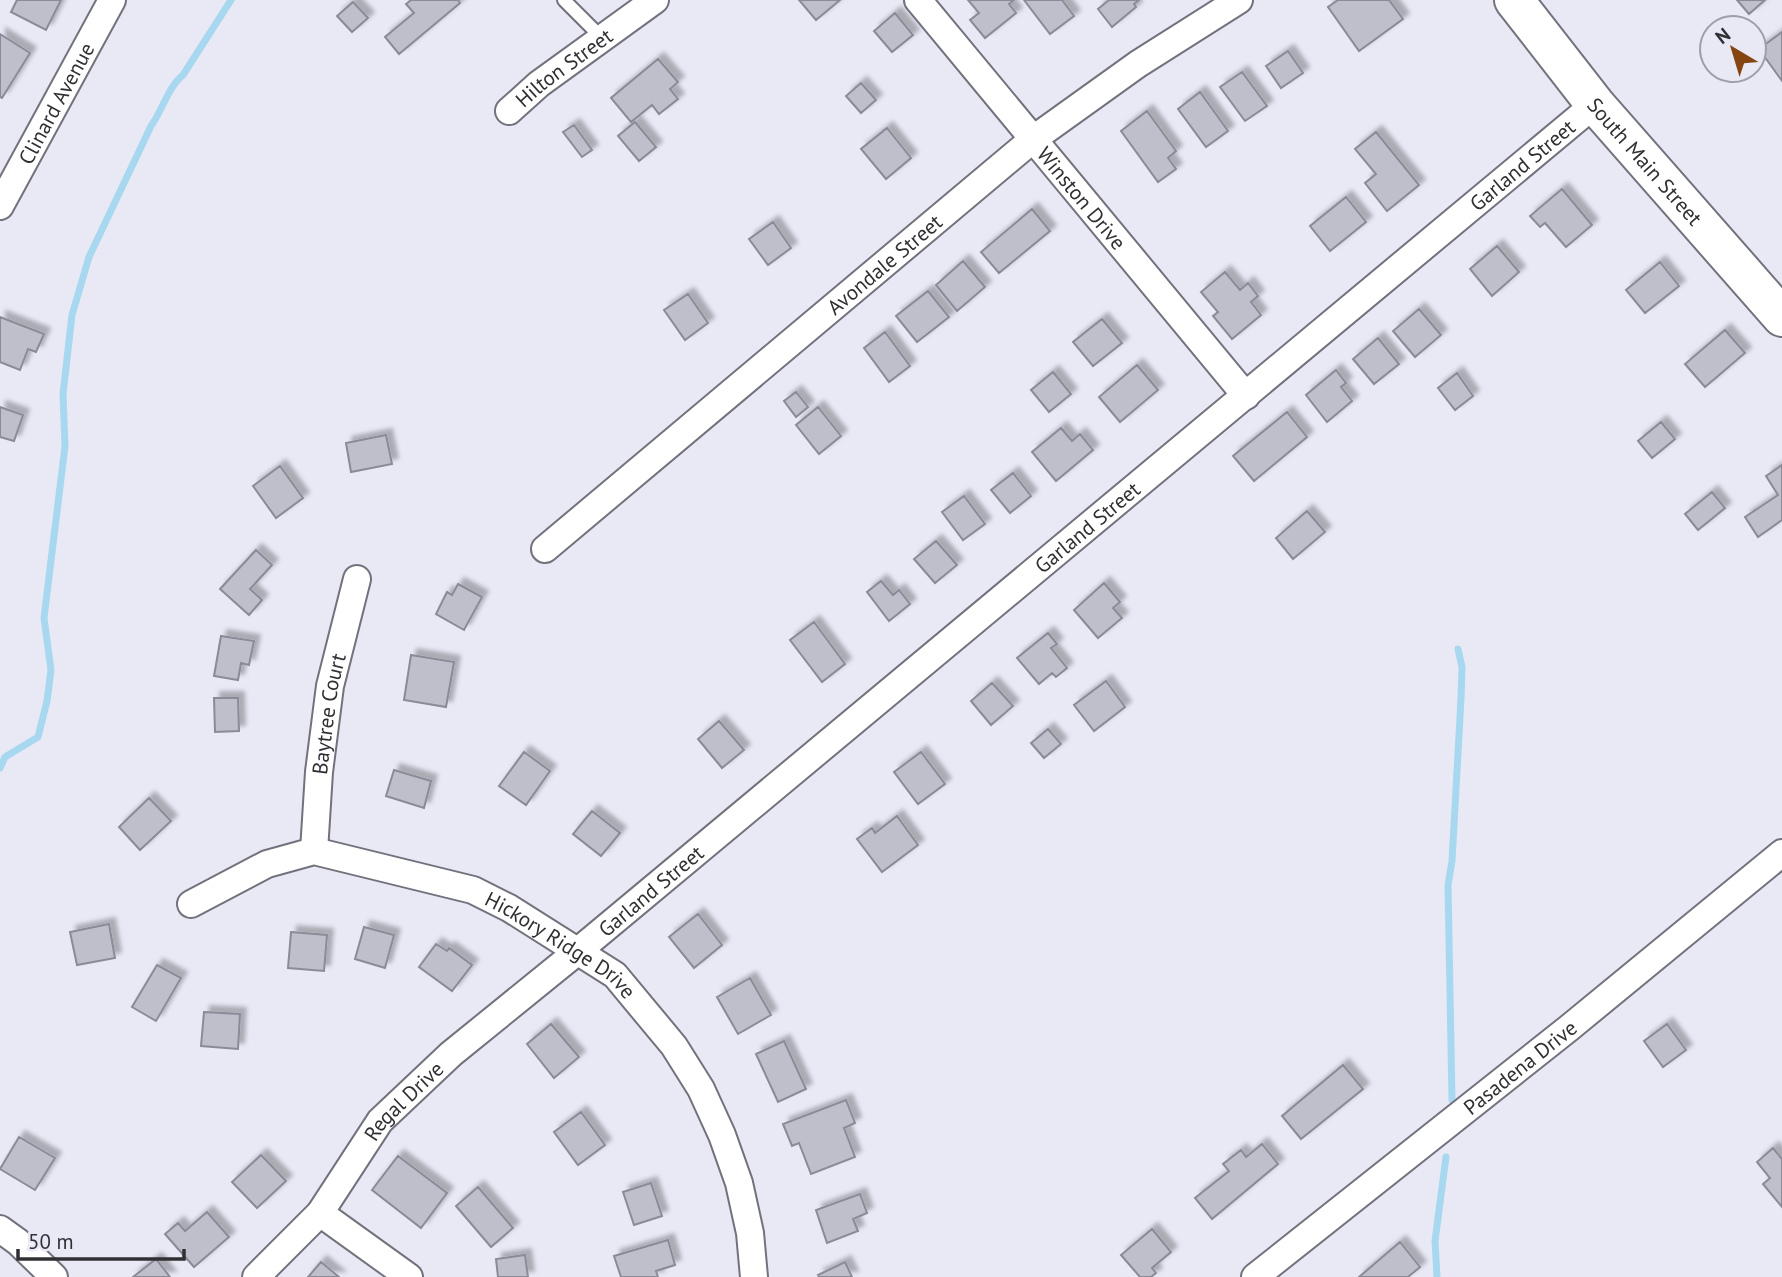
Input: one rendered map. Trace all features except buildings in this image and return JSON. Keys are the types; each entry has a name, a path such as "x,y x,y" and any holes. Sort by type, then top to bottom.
{"main road":[{"name":"South Main Street","path":"1514,0 1595,104 1782,317"}],"street":[{"name":"Clinard Avenue","path":"0,206 112,0"},
{"name":"Hilton Street","path":"509,111 539,84 654,0"},
{"name":"Winston Drive","path":"918,0 1246,396"},
{"name":"Avondale Street","path":"545,549 1032,140 1138,64 1239,0"},
{"name":"Garland Street","path":"578,951 1595,104"},
{"name":"Baytree Court","path":"314,851 319,772 330,686 357,579"},
{"name":"Hickory Ridge Drive","path":"191,904 267,864 314,851 473,890 509,908 615,975 674,1046 701,1089 722,1135 739,1184 750,1233 754,1277"},
{"name":"Pasadena Drive","path":"1255,1277 1569,1028 1782,853"},
{"name":"Regal Drive","path":"256,1277 320,1213 380,1121 451,1054 578,951"},
{"path":"320,1213 409,1277"},
{"path":"0,1230 18,1242 54,1277"}],"lane":[{"path":"564,0 601,38"}],"waterway":[{"path":"0,768 5,757 38,737 47,701 51,670 44,618 65,446 63,394 72,315 89,257 169,92 183,75 231,0"},
{"path":"1452,1100 1448,885 1452,861 1461,699 1462,667 1458,649"},
{"path":"1437,1277 1435,1241 1446,1157"}]}
